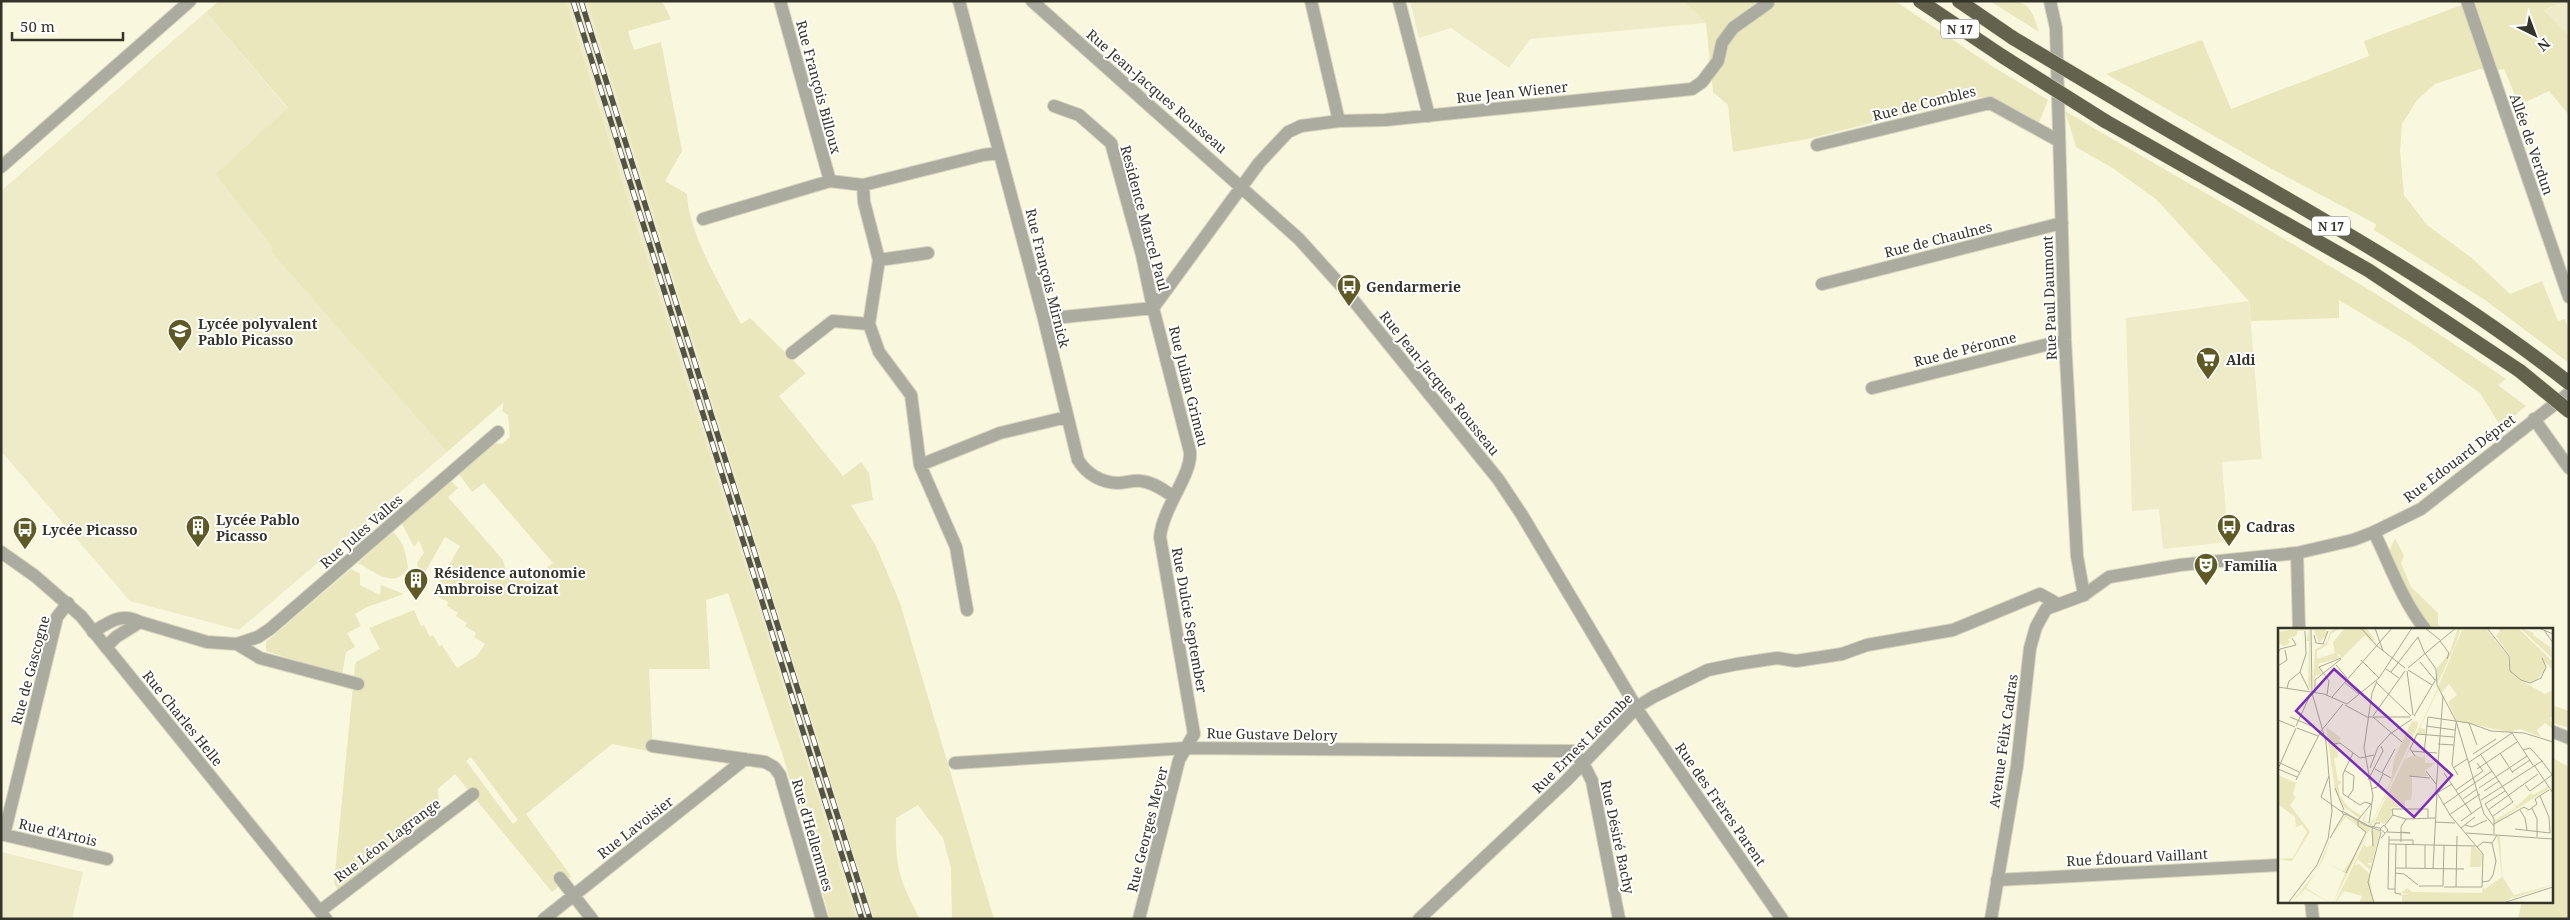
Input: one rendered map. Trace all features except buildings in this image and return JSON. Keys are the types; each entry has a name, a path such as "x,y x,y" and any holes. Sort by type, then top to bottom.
{"highway":[{"name":"N 17","path":"1920,1 2002,56 2105,121 2368,270 2520,371 2569,411"},
{"name":"N 17","path":"1959,1 2013,38 2377,253 2540,360 2569,383"}],"street":[{"path":"1,167 190,1"},
{"name":"Rue François Billoux","path":"780,1 830,182"},
{"name":"Rue François Mirnick","path":"959,1 1044,319 1066,417 1078,460 1085,470 1096,478 1116,483 1140,481 1154,484 1172,496"},
{"name":"Rue Jean-Jacques Rousseau","path":"1032,1 1243,187 1326,267 1498,479 1522,515 1637,707"},
{"path":"1311,1 1339,121"},
{"path":"1399,1 1429,116"},
{"name":"Rue Paul Daumont","path":"2050,1 2056,28 2065,340 2077,556 2084,595"},
{"name":"Allée de Verdun","path":"2467,1 2569,297"},
{"name":"Rue Jean Wiener","path":"1153,308 1259,163 1288,132 1301,126 1339,121 1429,116 1692,89 1702,82 1718,61 1722,43 1734,28 1768,3"},
{"name":"Rue de Combles","path":"1817,145 1990,103 2059,141"},
{"name":"Residence Marcel Paul","path":"1054,106 1079,115 1111,143 1142,255 1153,308"},
{"path":"703,219 830,182 863,185 983,155 999,153"},
{"path":"863,185 864,202 879,260 869,324 879,352 911,395 920,465 956,547 967,610"},
{"name":"Rue de Chaulnes","path":"1822,284 2062,222"},
{"path":"879,260 928,253"},
{"path":"1044,319 1153,308"},
{"name":"Rue Julian Grimau","path":"1153,308 1190,452 1191,462 1172,496"},
{"path":"792,353 833,321 869,324"},
{"name":"Rue de Péronne","path":"1872,388 2065,340"},
{"name":"Rue Edouard Dépret","path":"2084,595 2109,577 2180,565 2297,552 2353,540 2374,532 2421,508 2569,393"},
{"path":"920,465 1000,433 1066,417"},
{"path":"2534,419 2569,468"},
{"name":"Rue Jules Valles","path":"237,644 258,637 270,629 498,432"},
{"name":"Rue Dulcie September","path":"1172,496 1161,523 1160,537 1193,721 1192,740 1186,748"},
{"path":"2374,532 2398,585 2415,616 2424,628"},
{"name":"Rue Charles Helle","path":"1,552 36,576 68,603 106,647 323,915"},
{"path":"2297,552 2299,628"},
{"name":"Rue Ernest Letombe","path":"1420,919 1583,763 1637,707 1708,670 1777,658 1796,660 1842,654 1867,645 1953,630 2040,594 2058,604"},
{"name":"Avenue Félix Cadras","path":"1991,919 2017,766 2030,648 2036,627 2046,609 2084,595"},
{"name":"Rue de Gascogne","path":"2,835 57,618 68,603"},
{"path":"93,632 123,617 130,617 140,622 207,642 237,644 260,658 358,684"},
{"path":"106,647 116,637 140,622"},
{"name":"Rue des Frères Parent","path":"1637,707 1782,919"},
{"path":"2552,731 2569,738"},
{"name":"Rue d'Hellemmes","path":"652,746 765,762 774,767 780,775 822,919"},
{"name":"Rue Gustave Delory","path":"955,764 1186,748 1572,751 1583,763"},
{"name":"Rue Georges Meyer","path":"1139,919 1180,760 1186,748"},
{"name":"Rue Lavoisier","path":"544,919 745,759"},
{"name":"Rue Désiré Bachy","path":"1583,763 1592,781 1619,919"},
{"name":"Rue Léon Lagrange","path":"323,915 474,794"},
{"name":"Rue d'Artois","path":"2,835 107,860"},
{"name":"Rue Édouard Vaillant","path":"1997,880 2278,865"},
{"path":"560,878 592,919"},
{"path":"2310,902 2312,919"}],"shaded area":[{"path":"219,1 566,1 856,919 830,919 783,756 728,593 706,600 710,669 649,669 653,752 612,744 526,814 571,876 552,892 455,774 438,789 440,812 338,890 334,883 355,665 356,662 380,649 369,628 414,610 421,626 424,625 430,637 433,635 439,646 442,645 457,668 477,656 485,644 474,637 476,633 465,626 467,623 456,616 458,613 447,606 448,602 433,594 460,546 445,537 420,581 417,563 424,553 419,540 414,547 402,524 451,481 458,488 448,497 503,560 507,575 528,582 553,563 484,483 472,492 459,474 492,443 502,444 510,437 508,415 502,411 504,402 447,452 271,252 272,246 215,174 288,108 206,12","holes":["471,757 518,820 513,824 466,761"]},
{"path":"566,1 587,1 874,919 856,919 801,740 671,339"},
{"path":"587,1 662,1 671,19 628,31 634,50 661,42 682,151 665,181 687,194 693,226 700,243 716,278 741,324 750,318 806,373 779,396 843,476 861,462 869,473 873,500 851,505 876,546 900,603 994,919 952,919 951,868 943,838 918,805 896,818 896,848 902,881 920,919 874,919"},
{"path":"1410,1 1683,1 1706,23 1530,39 1509,68 1451,28 1419,38"},
{"path":"1683,1 1895,1 1995,68 2048,100 2038,125 1994,97 1969,98 1808,139 1733,152 1728,105 1713,92 1706,23"},
{"path":"1990,1 2012,1 2025,4 2032,14 2039,32"},
{"path":"2567,1 2544,10 2569,36 2569,115 2549,91 2519,105 2504,69 2498,70 2475,2"},
{"path":"2569,1 2569,36 2544,10"},
{"path":"2462,5 2485,69 2435,84 2417,100 2402,124 2400,151 2404,195 2427,225 2473,259 2510,294 2542,281 2558,321 2565,319 2569,331 2569,363 2485,300 2374,230 2376,224 2270,168 2106,74 2202,40 2231,109 2369,56 2364,41"},
{"name":"Lycée polyvalent Pablo Picasso","path":"206,12 288,109 215,174 273,246 271,252 447,452 239,630 130,601 1,451 1,191"},
{"path":"2065,111 2344,274 2453,343 2506,379 2498,385 2526,406 2501,427 2480,393 2409,342 2339,300 2339,318 2251,321 2249,301 2157,200 2114,169 2076,147"},
{"path":"2249,301 2262,459 2222,462 2228,542 2163,549 2159,509 2132,511 2126,318"},
{"path":"393,532 400,540 405,553 408,568 403,574 397,578 384,577 358,563"},
{"path":"2395,538 2404,556 2401,563 2411,587 2438,613 2438,624 2442,628 2431,628 2419,613 2389,552"},
{"path":"351,569 360,574 360,585 380,595 381,585 404,594 367,607 355,614 361,626 347,633 355,647 346,652 342,675 266,651 266,642"},
{"path":"2552,705 2569,711 2569,728 2552,722"},
{"path":"2552,758 2569,767 2569,919 2518,919 2522,902 2552,902"},
{"path":"1,852 83,872 72,919 1,919"}],"railway":[{"path":"573,1 862,919"},
{"path":"581,1 870,919"}],"place":[{"name":"Gendarmerie","path":"1349,307"},
{"name":"Lycée polyvalent Pablo Picasso","path":"180,352"},
{"name":"Aldi","path":"2208,380"},
{"name":"Cadras","path":"2229,547"},
{"name":"Lycée Pablo Picasso","path":"198,548"},
{"name":"Lycée Picasso","path":"25,550"},
{"name":"Familia","path":"2206,586"},
{"name":"Résidence autonomie Ambroise Croizat","path":"416,601"}]}
